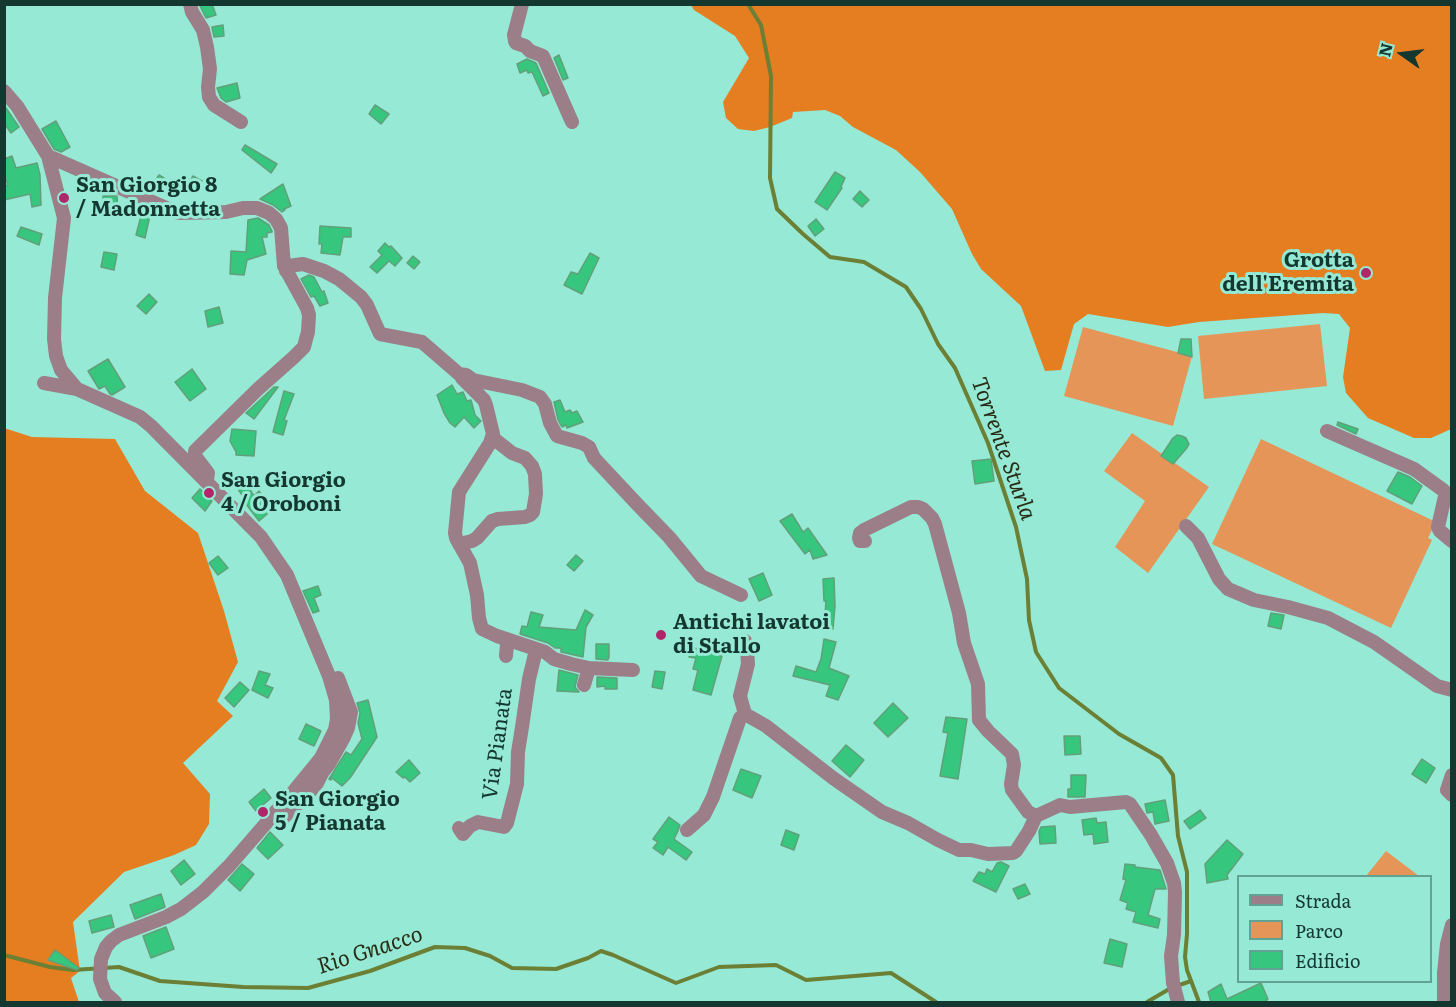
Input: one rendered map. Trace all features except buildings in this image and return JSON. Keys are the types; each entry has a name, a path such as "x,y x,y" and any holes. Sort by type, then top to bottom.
{"street":[{"path":"190,4 207,47 210,97 214,105 241,122"},
{"path":"522,4 514,40 530,51 543,56 572,122"},
{"path":"4,91 17,106 48,156 64,218 55,298 55,348 61,370 77,389"},
{"path":"48,156 175,212 226,212 257,208 276,219 281,228 283,261 286,271 309,315 304,346 195,451 195,456 208,473 206,482"},
{"path":"286,271 291,265 303,264 339,279 367,305 380,334 422,342 459,374 484,400 494,434 459,492 454,533 470,563 482,629 571,664 589,668 633,670"},
{"path":"459,374 479,382 522,390 540,397 557,436 589,447 594,458 669,537 703,578 741,595"},
{"path":"44,383 77,389 140,417 254,528 287,575 329,676 334,690 336,708 336,726 332,740 317,763 229,866 203,892 181,909 119,935 106,947 96,993 101,1002"},
{"path":"1327,431 1414,469 1443,490 1445,496 1438,528 1452,541"},
{"path":"459,544 477,538 492,521 525,517 533,512 536,494 535,474 532,466 525,458 512,453 493,438"},
{"path":"865,541 860,541 860,533 910,507 923,509 932,518 959,613 964,643 978,684 979,720 1012,754 1014,765 1012,790 1028,812 1036,816"},
{"path":"1186,526 1198,538 1219,579 1227,589 1254,600 1328,618 1374,642 1437,686 1452,690"},
{"path":"276,811 284,818 317,783 348,728 351,712 339,681 314,629 310,631"},
{"path":"506,640 506,656"},
{"path":"745,641 748,663 740,696 745,714 766,726 833,778 882,812 959,850 988,854 1013,853 1029,831 1036,816 1060,805 1070,807 1128,802 1167,863 1178,892 1171,956 1175,993"},
{"name":"Via Pianata","path":"459,828 463,834 470,826 478,822 504,827 507,823 517,784 518,752 529,679 536,650"},
{"path":"584,685 589,668"},
{"path":"687,830 704,815 713,797 740,718 745,714"},
{"path":"1452,775 1447,790 1452,795"},
{"path":"1444,1002 1447,944 1452,925"},
{"path":"101,972 105,993 115,1002"}],"green space":[{"path":"1320,324 1327,386 1204,399 1198,336"},
{"path":"1083,327 1192,356 1173,426 1064,396"},
{"path":"1132,433 1209,487 1148,573 1115,547 1145,501 1104,471"},
{"path":"1261,439 1436,522 1428,538 1432,540 1391,628 1212,544"},
{"path":"1386,851 1418,875 1367,875"}],"shaded area":[{"path":"691,5 1451,5 1451,430 1431,438 1414,438 1368,418 1346,393 1343,377 1350,328 1339,314 1323,313 1199,322 1168,327 1088,314 1074,324 1061,370 1045,371 1021,306 981,269 952,209 920,172 896,150 853,127 840,116 825,110 793,112 792,118 754,131 738,129 726,118 723,102 749,58 735,36 694,10"},
{"path":"4,428 32,437 115,439 145,491 198,533 238,662 217,701 233,716 183,763 210,794 209,824 196,845 124,872 73,922 80,971 71,978 79,1002 5,1002"}],"waterway":[{"name":"Torrente Sturla","path":"748,4 761,25 771,76 770,178 777,209 830,257 864,262 906,287 921,309 938,344 955,368 988,443 1016,527 1027,579 1029,620 1036,652 1059,688 1119,734 1161,758 1173,775 1178,836 1187,872 1185,957 1187,970 1199,1002"},
{"name":"Rio Gnacco","path":"4,955 50,967 73,970 119,967 160,981 243,987 308,988 370,971 435,947 465,948 490,956 512,968 556,969 601,951 676,983 719,967 776,965 806,980 891,973 936,1002"},
{"name":"Rio Gnacco","path":"1147,1002 1171,988 1191,981"}],"place":[{"name":"San Giorgio 8 / Madonnetta","path":"64,198"},
{"name":"Grotta dell'Eremita","path":"1366,273"},
{"name":"San Giorgio 4 / Oroboni","path":"209,493"},
{"name":"Antichi lavatoi di Stallo","path":"661,635"},
{"name":"San Giorgio 5 / Pianata","path":"263,812"}]}
